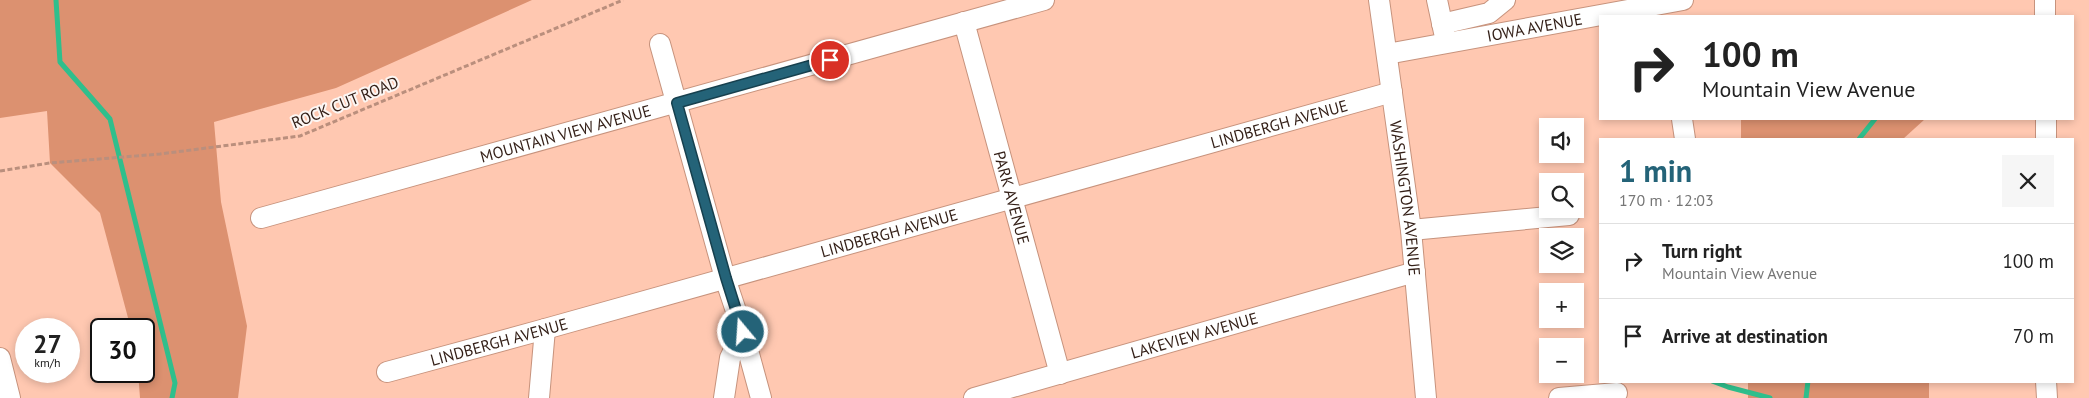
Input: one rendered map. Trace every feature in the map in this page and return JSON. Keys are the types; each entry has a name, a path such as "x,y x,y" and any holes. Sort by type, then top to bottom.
{"street":[{"name":"MOUNTAIN VIEW AVENUE","path":"261,218 1044,0"},
{"name":"WASHINGTON AVENUE","path":"1380,0 1411,230 1426,398"},
{"path":"1437,0 1444,34 1489,13 1505,0"},
{"path":"2045,0 2045,15"},
{"name":"IOWA AVENUE","path":"1604,15 1672,7"},
{"name":"IOWA AVENUE","path":"1387,54 1444,34 1599,16"},
{"name":"PARK AVENUE","path":"964,22 1060,374"},
{"path":"660,44 761,398"},
{"name":"LINDBERGH AVENUE","path":"387,372 1392,92"},
{"path":"1682,120 1685,138"},
{"path":"2046,120 2046,138"},
{"path":"1411,230 1539,218"},
{"name":"LAKEVIEW AVENUE","path":"974,398 1415,272"},
{"path":"539,398 544,329"},
{"path":"724,398 730,358 743,332"},
{"path":"0,358 10,398"},
{"path":"2046,383 2047,398"},
{"path":"1559,398 1617,393"}],"path":[{"name":"ROCK CUT ROAD","path":"0,171 50,163 160,154 300,136 623,0"}],"shaded area":[{"path":"0,0 532,0 336,88 214,122 221,202 247,326 238,398 140,398 139,383 155,383 155,318 128,318 100,213 50,163 47,111 0,118"},
{"path":"1741,120 1924,120 1904,138 1741,138"},
{"path":"1748,383 1929,383 1929,398 1748,398"}],"waterway":[{"path":"56,0 60,62 110,119 175,383 172,398"},
{"path":"1860,138 1874,120"},
{"path":"1717,383 1770,398"},
{"path":"1806,398 1808,383"}],"route":[{"path":"743,332 677,103 830,60"}]}
